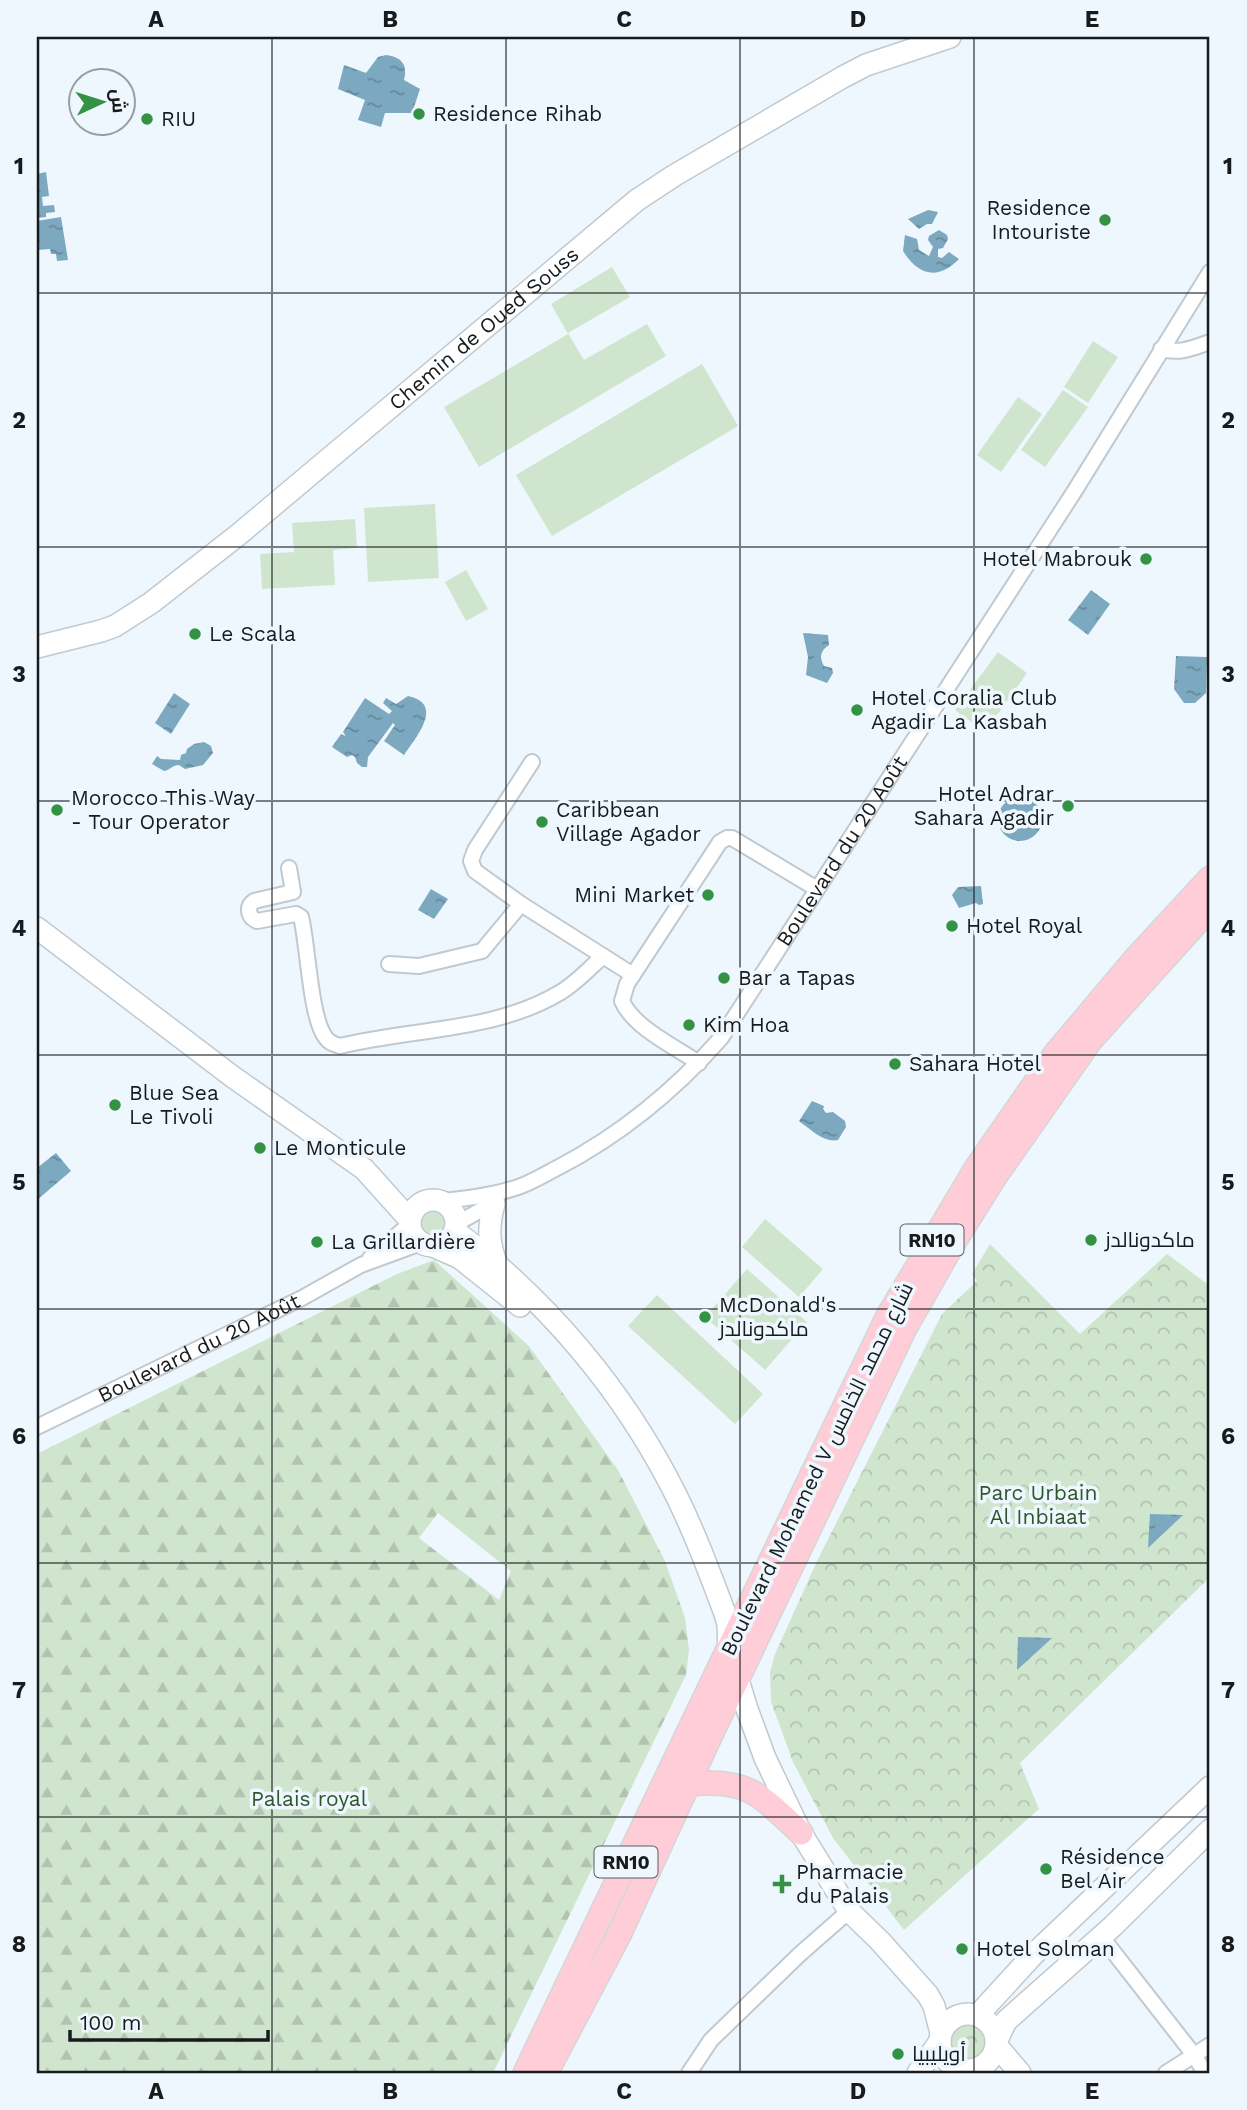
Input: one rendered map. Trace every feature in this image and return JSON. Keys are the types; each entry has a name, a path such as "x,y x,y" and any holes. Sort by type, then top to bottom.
{"main road":[{"name":"Boulevard Mohamed V شارع محمد الخامس","path":"525,2073 888,1316 977,1167 1056,1053 1137,957 1210,878"},
{"name":"Boulevard Mohamed V شارع محمد الخامس","path":"546,2073 620,1935 734,1687 905,1328 954,1241 1001,1168 1090,1041 1210,908"},
{"path":"689,1784 733,1784 754,1792 801,1833"}],"street":[{"name":"Chemin de Oued Souss","path":"37,647 101,631 151,604 238,535 637,200 744,134 866,65 950,37"},
{"name":"Boulevard du 20 Août","path":"456,1227 519,1187 594,1148 656,1103 699,1063 721,1038 1074,492 1210,272"},
{"path":"1161,349 1184,351 1210,342"},
{"path":"532,762 475,850 471,861 475,871 521,904 633,975"},
{"path":"699,1063 636,1020 625,1009 622,1001 623,993 633,975 720,842 732,838 817,889"},
{"path":"289,868 293,892 254,901 249,911 257,921 296,914 300,916 321,1029 332,1044 340,1046 484,1021 514,1013 560,993 602,957"},
{"path":"389,964 419,966 482,951 521,904"},
{"name":"Boulevard du 20 Août","path":"37,928 233,1077 369,1174 407,1191 438,1200 488,1195 519,1187"},
{"name":"Boulevard du 20 Août","path":"361,1265 410,1222 369,1174"},
{"path":"729,1651 719,1635 663,1494 610,1406 567,1353 513,1298 460,1258 413,1235 410,1222 417,1205 438,1200 453,1210 456,1227 535,1299 582,1351 624,1406 654,1454 690,1525 724,1611 728,1624 734,1687 801,1833 849,1910 921,1986 934,2005 945,2058 951,2065 972,2071 992,2058 1006,2021 1101,1936 1210,1830"},
{"path":"494,1204 489,1236 498,1267"},
{"path":"427,1244 448,1240 456,1227"},
{"name":"Boulevard du 20 Août","path":"37,1427 289,1304 361,1265 427,1244"},
{"path":"918,2073 945,2026 956,2016 974,2015 1033,1955 1210,1787"},
{"path":"689,2073 711,2040 849,1910"},
{"path":"1101,1936 1194,2055 1205,2073"},
{"path":"921,1986 944,2001 989,2022 996,2042 1020,2073"},
{"path":"1166,2073 1210,2045"}],"green space":[{"path":"612,267 630,297 568,333 584,360 647,324 666,356 479,467 444,407 568,334 551,304"},
{"path":"1093,341 1118,357 1088,403 1064,387"},
{"path":"702,364 738,426 552,536 516,475"},
{"path":"1063,390 1088,407 1045,467 1021,450"},
{"path":"1018,397 1042,414 1001,472 977,455"},
{"path":"435,504 439,578 368,582 364,508"},
{"path":"355,519 357,548 333,550 335,585 262,589 260,554 294,552 292,523"},
{"path":"466,570 488,609 466,621 445,582"},
{"path":"998,652 1027,673 985,732 955,710"},
{"path":"432,1207 438,1208 446,1216 446,1228 438,1236 432,1237 426,1236 418,1228 417,1222 418,1216 426,1208"},
{"path":"765,1219 823,1269 799,1297 742,1247"},
{"name":"Parc Urbain Al Inbiaat","path":"990,1244 1080,1334 1167,1254 1210,1286 1210,1577 1020,1763 1039,1809 904,1930 833,1838 793,1762 771,1702 770,1672 775,1654 818,1559 942,1314 977,1281 972,1274"},
{"name":"Palais royal","path":"434,1260 529,1346 618,1470 665,1561 685,1618 689,1650 686,1675 493,2073 37,2073 37,1454 397,1274","holes":["438,1513 511,1571 499,1600 419,1538"]},
{"path":"747,1269 807,1322 765,1370 705,1317"},
{"path":"657,1295 763,1394 735,1424 628,1326"},
{"path":"969,2020 978,2021 985,2026 990,2033 990,2051 985,2058 978,2063 969,2064 960,2063 953,2058 948,2051 947,2042 948,2033 953,2026 960,2021"}],"water":[{"path":"386,55 400,60 405,70 404,80 420,89 412,113 385,113 381,127 358,120 365,100 338,89 344,65 366,73 378,57"},
{"path":"46,172 49,196 42,197 43,206 54,205 55,212 37,218 37,174"},
{"path":"928,210 938,212 932,224 919,229 908,219"},
{"path":"61,217 68,260 57,261 56,254 51,254 50,249 37,250 37,221"},
{"path":"939,230 947,235 948,239 943,248 938,249 938,257 942,258 949,252 959,259 944,270 922,270 903,251 905,235 917,239 919,250 929,256 933,247 928,240 929,236"},
{"path":"1091,590 1110,604 1088,635 1068,620"},
{"path":"803,633 828,635 829,645 821,657 824,666 832,668 833,673 827,683 806,675 808,657"},
{"path":"1176,656 1207,657 1206,693 1195,703 1184,703 1174,689"},
{"path":"174,693 190,704 171,734 155,723"},
{"path":"408,696 419,700 425,706 426,713 420,731 404,755 384,741 395,725 393,723 368,757 367,767 357,763 352,755 347,757 332,747 341,734 346,736 343,732 365,698 389,714 392,711 383,703 386,698 396,704"},
{"path":"204,742 211,746 213,753 203,765 185,769 177,765 164,771 152,764 157,756 161,759 180,760 187,749"},
{"path":"1020,797 1036,803 1042,819 1036,835 1020,841 1004,835 998,819 1004,803"},
{"path":"981,886 983,904 976,903 959,908 952,895 958,887"},
{"path":"431,889 448,899 434,919 418,910"},
{"path":"812,1101 824,1106 826,1113 833,1112 845,1121 846,1127 838,1140 822,1137 799,1121"},
{"path":"56,1153 71,1171 37,1200 37,1168"},
{"path":"1150,1514 1183,1515 1148,1548"},
{"path":"1018,1637 1052,1638 1017,1670"}],"place":[{"name":"Residence Rihab","path":"419,114"},
{"name":"RIU","path":"147,119"},
{"name":"Residence Intouriste","path":"1105,220"},
{"name":"Hotel Mabrouk","path":"1146,559"},
{"name":"Le Scala","path":"195,634"},
{"name":"Hotel Coralia Club Agadir La Kasbah","path":"857,710"},
{"name":"Hotel Adrar Sahara Agadir","path":"1068,806"},
{"name":"Morocco This Way - Tour Operator","path":"57,810"},
{"name":"Caribbean Village Agador","path":"542,822"},
{"name":"Mini Market","path":"708,895"},
{"name":"Hotel Royal","path":"952,926"},
{"name":"Bar a Tapas","path":"724,978"},
{"name":"Kim Hoa","path":"689,1025"},
{"name":"Sahara Hotel","path":"895,1064"},
{"name":"Blue Sea Le Tivoli","path":"115,1105"},
{"name":"Le Monticule","path":"260,1148"},
{"name":"ماكدونالدز","path":"1091,1240"},
{"name":"La Grillardière","path":"317,1242"},
{"name":"McDonald's ماكدونالدز","path":"705,1317"},
{"name":"Résidence Bel Air","path":"1046,1869"},
{"name":"Pharmacie du Palais","path":"782,1884"},
{"name":"Hotel Solman","path":"962,1949"},
{"name":"أويليبيا","path":"898,2054"}]}
